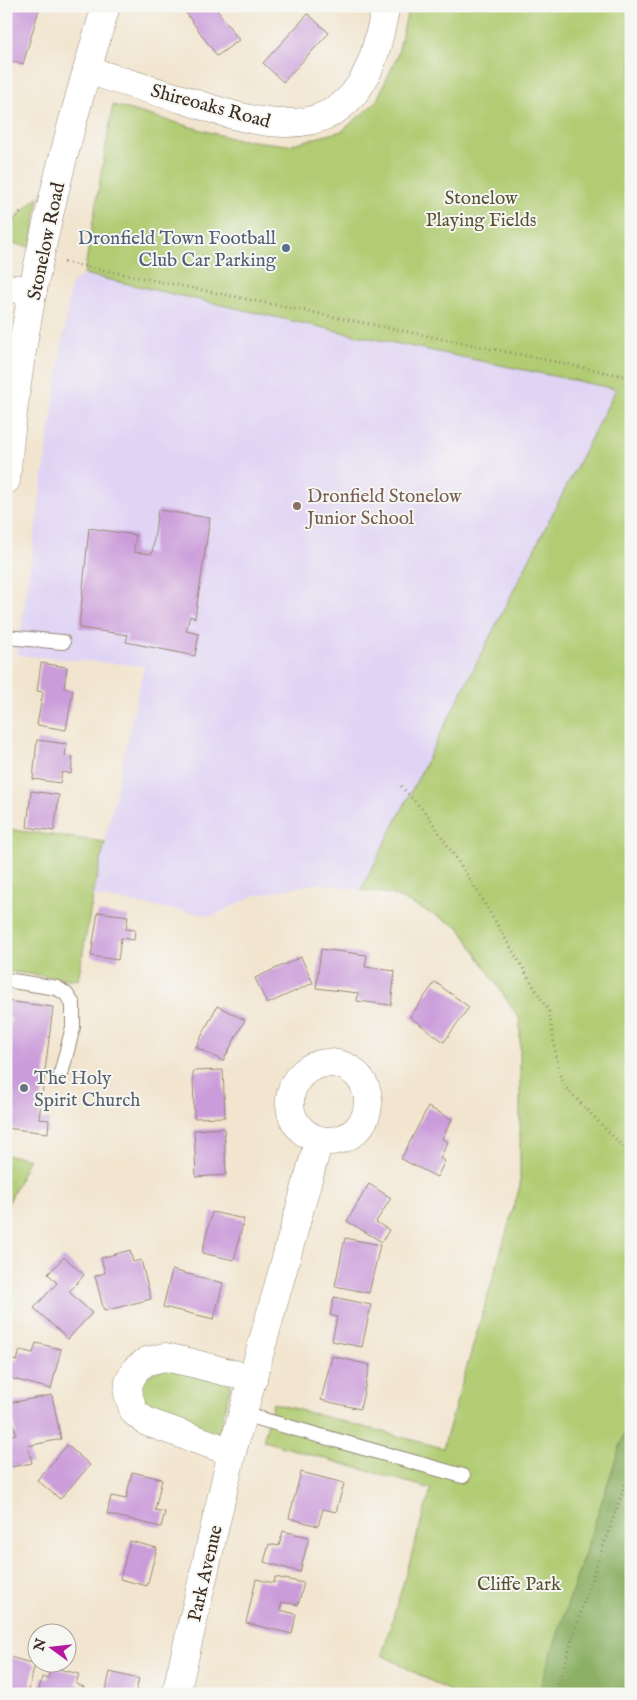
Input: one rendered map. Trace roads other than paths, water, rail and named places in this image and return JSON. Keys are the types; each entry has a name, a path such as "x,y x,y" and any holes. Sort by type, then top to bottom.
{"street":[{"name":"Stonelow Road","path":"6,480 8,441 33,290 87,70 106,6"},
{"name":"Shireoaks Road","path":"87,70 254,121 286,124 307,121 330,114 348,99 360,85 374,57 386,6"},
{"path":"6,288 33,290"},
{"name":"Park Avenue","path":"176,1694 232,1452 318,1140"},
{"path":"232,1452 147,1422 134,1412 128,1394 129,1382 136,1369 147,1361 165,1357 253,1380"}],"lane":[{"path":"6,637 63,642"},
{"path":"6,980 57,988 66,994 74,1004 73,1027 60,1074"},
{"path":"243,1414 463,1476"}],"place":[{"name":"Dronfield Town Football Club Car Parking","path":"286,248"},
{"name":"Dronfield Stonelow Junior School","path":"297,506"},
{"name":"The Holy Spirit Church","path":"24,1088"}],"park label":[{"name":"Stonelow Playing Fields","path":"481,208"},
{"name":"Cliffe Park","path":"519,1583"}]}
